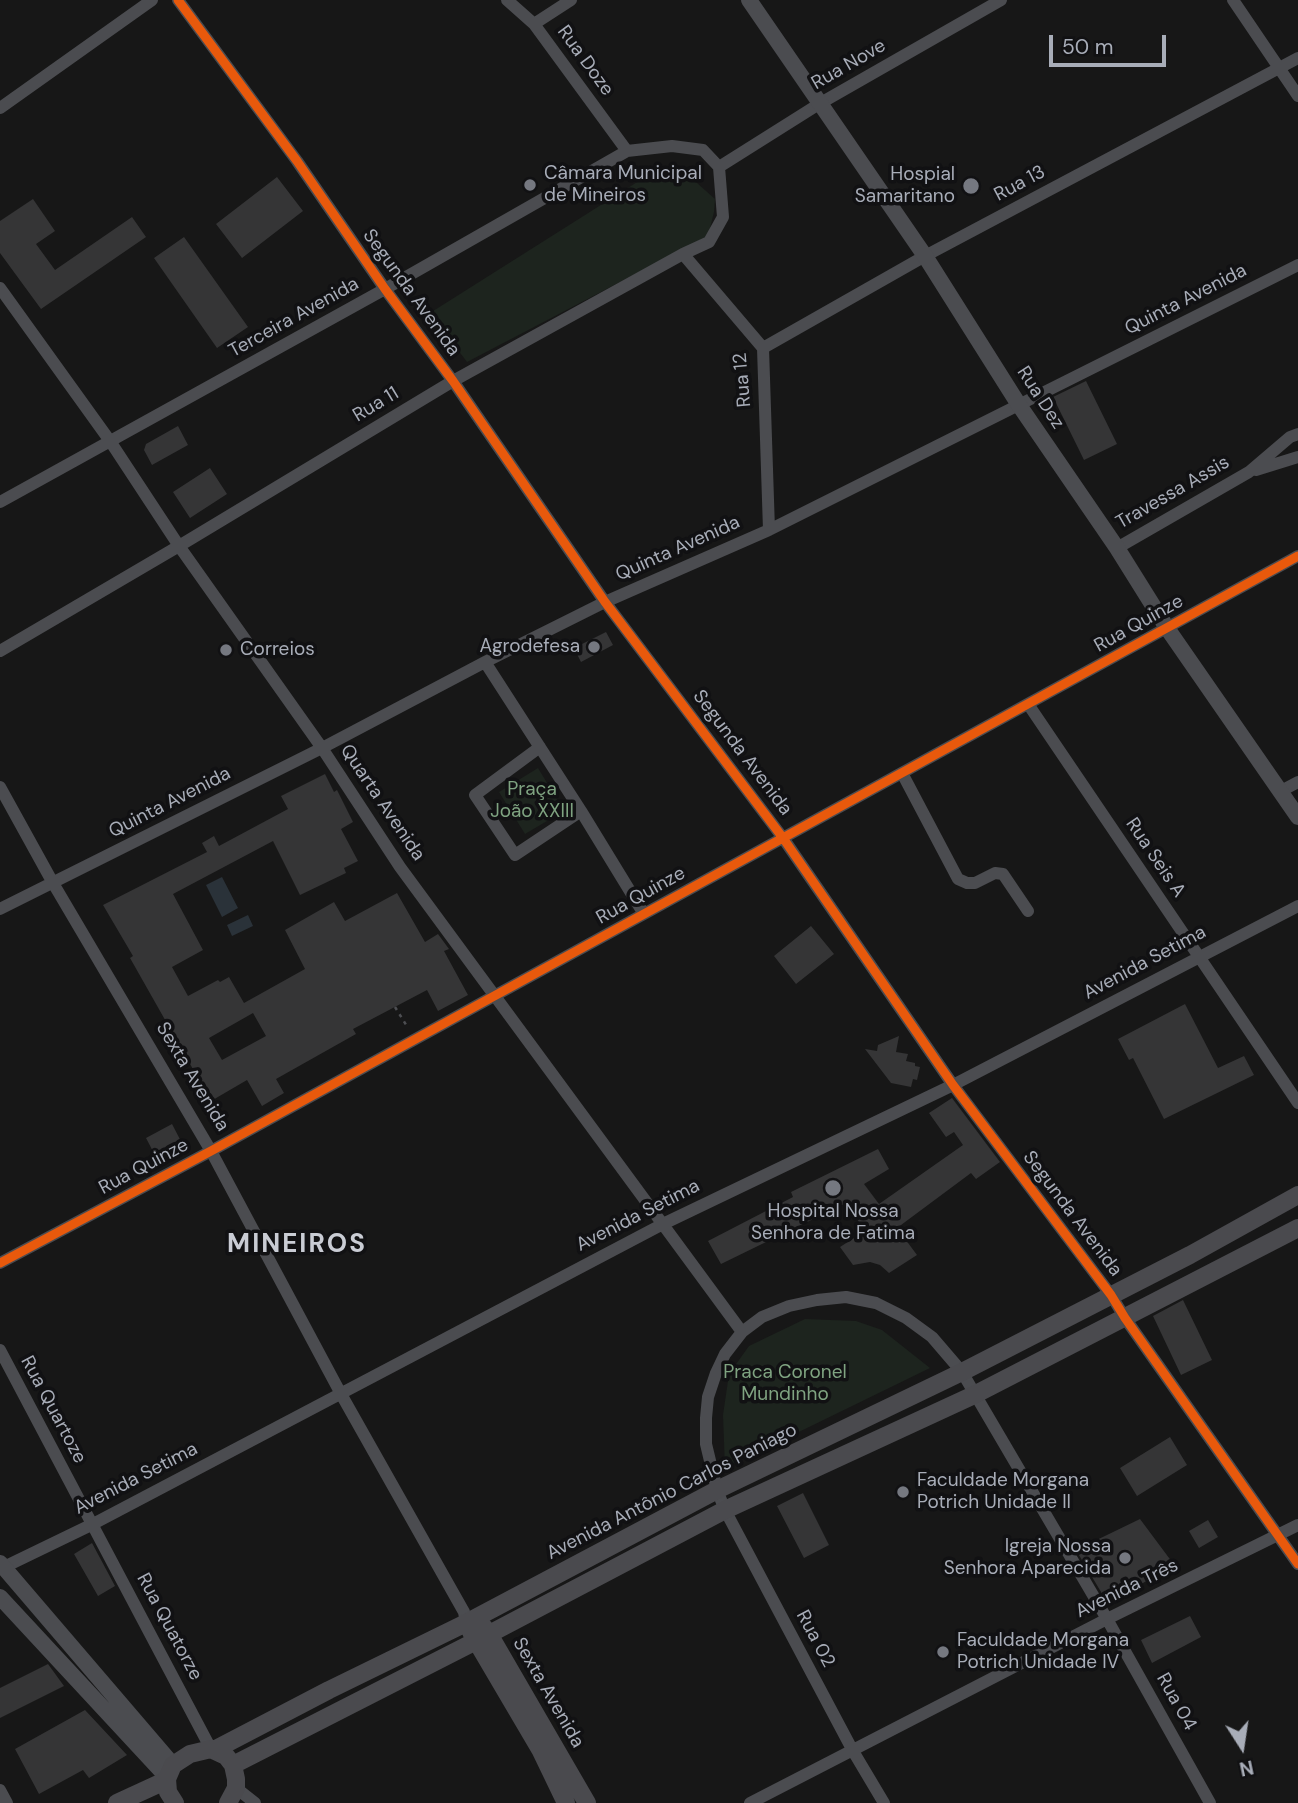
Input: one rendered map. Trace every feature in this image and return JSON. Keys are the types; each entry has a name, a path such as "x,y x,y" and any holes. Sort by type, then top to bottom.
{"main road":[{"name":"Avenida Antônio Carlos Paniago","path":"169,1774 190,1754 213,1749 717,1490 962,1372 1190,1255 1298,1195"},
{"path":"233,1765 726,1510 974,1395 1298,1228"},
{"path":"1190,1255 1203,1278"},
{"path":"558,1574 568,1593"},
{"name":"Sexta Avenida","path":"469,1617 547,1748 587,1803"},
{"path":"406,1652 415,1671"},
{"path":"329,1690 339,1710"},
{"name":"Sexta Avenida","path":"547,1748 566,1803"},
{"path":"213,1749 226,1756 233,1765 236,1779 232,1796"},
{"path":"169,1774 168,1792 174,1803"},
{"path":"117,1803 169,1774"}],"street":[{"path":"0,108 152,0"},
{"name":"Segunda Avenida","path":"178,0 297,161 606,602 783,838 953,1086 1111,1295 1298,1564"},
{"name":"Rua Doze","path":"507,0 534,24 627,151"},
{"path":"534,24 571,0"},
{"name":"Rua Dez","path":"749,0 925,256 1019,405 1117,548 1167,628 1298,817"},
{"name":"Rua Nove","path":"719,167 819,104 1001,0"},
{"path":"1233,0 1298,96"},
{"name":"Rua 13","path":"764,348 925,256 1298,58"},
{"name":"Terceira Avenida","path":"0,502 385,289 627,151 672,146 703,150 719,167"},
{"name":"Rua 11","path":"0,651 453,381 709,242 723,217 719,167"},
{"name":"Rua 12","path":"683,254 764,348 769,530"},
{"name":"Quinta Avenida","path":"0,909 322,748 485,662 606,602 769,530 1298,265"},
{"name":"Quarta Avenida","path":"0,288 110,441 178,547 322,748 400,867 742,1332"},
{"name":"Travessa Assis","path":"1117,548 1249,472 1290,437 1298,434"},
{"name":"Travessa Assis","path":"1249,472 1298,457"},
{"name":"Rua Quinze","path":"0,1264 1298,556"},
{"path":"485,662 645,914"},
{"name":"Rua Seis A","path":"1028,704 1298,1103"},
{"path":"540,747 475,796 515,855 581,811"},
{"path":"902,773 958,879 975,883 995,873 1003,874 1028,911"},
{"path":"1281,791 1298,782"},
{"name":"Sexta Avenida","path":"0,787 53,883 211,1151 341,1394 469,1617"},
{"name":"Avenida Setima","path":"1,1566 93,1524 663,1224 953,1086 1298,906"},
{"path":"742,1332 762,1317 789,1306 846,1297 876,1303 906,1318 932,1336 962,1372 974,1395"},
{"name":"Rua 02","path":"742,1332 724,1354 708,1397 706,1444 717,1490 853,1751 884,1803"},
{"name":"Rua Quartoze","path":"0,1350 93,1524"},
{"name":"Rua 04","path":"974,1395 1108,1619 1210,1803"},
{"name":"Rua Quatorze","path":"93,1524 213,1749"},
{"name":"Avenida Três","path":"750,1803 1108,1619 1298,1525"},
{"path":"1,1566 169,1774"},
{"path":"0,1597 169,1774"},
{"path":"0,1790 7,1803"},
{"path":"232,1796 255,1803"}],"path":[{"path":"395,1007 415,1040"}],"green space":[{"path":"678,174 697,183 715,199 708,236 467,362 430,313 642,179"},
{"name":"Praça João XXIII","path":"538,768 564,811 525,834 499,792"},
{"name":"Praca Coronel Mundinho","path":"805,1319 856,1321 882,1330 930,1368 725,1468 723,1415 729,1374 749,1346"}],"shaded area":[{"path":"222,877 238,908 222,917 206,885"},
{"path":"248,915 253,926 232,936 227,925"}],"building":[{"path":"277,177 303,211 242,258 216,224"},
{"path":"33,199 55,231 36,244 55,270 132,217 146,237 41,309 0,253 0,221"},
{"path":"184,237 248,327 217,348 154,258"},
{"path":"1086,381 1117,444 1084,460 1053,397"},
{"path":"178,426 188,445 152,465 144,450 146,444"},
{"path":"210,468 227,494 190,518 173,492"},
{"name":"Agrodefesa","path":"606,632 613,645 581,662 574,648"},
{"path":"325,774 334,792 337,790 353,822 341,829 358,861 344,868 346,873 300,895 273,841 173,894 203,950 172,967 188,996 229,977 244,1003 305,969 285,930 334,902 345,921 397,893 425,942 438,934 449,949 444,951 468,995 438,1011 427,990 353,1029 356,1034 276,1079 284,1093 262,1106 247,1080 211,1101 103,905 207,852 202,843 214,836 219,846 288,809 281,796","holes":["253,1013 266,1036 222,1060 209,1038"]},
{"path":"811,926 834,954 796,984 774,956"},
{"path":"1185,1004 1218,1068 1244,1056 1254,1075 1164,1119 1133,1058 1129,1060 1118,1039"},
{"path":"899,1036 896,1052 908,1054 906,1061 920,1067 917,1080 913,1079 911,1087 891,1083 865,1049 877,1051 878,1045"},
{"name":"Hospital Nossa Senhora de Fatima","path":"952,1098 1000,1162 976,1179 971,1173 897,1228 917,1255 889,1273 880,1265 870,1262 853,1265 840,1247 865,1231 846,1203 721,1264 708,1241 793,1197 791,1192 878,1149 889,1169 864,1184 879,1204 963,1145 954,1132 946,1137 929,1113"},
{"path":"172,1124 185,1149 159,1163 146,1138"},
{"path":"1183,1300 1212,1360 1181,1375 1153,1316"},
{"path":"1170,1437 1187,1465 1137,1496 1120,1468"},
{"path":"803,1493 829,1545 804,1558 777,1506"},
{"name":"Igreja Nossa Senhora Aparecida","path":"1140,1519 1175,1566 1107,1602 1076,1550"},
{"path":"1208,1520 1218,1537 1199,1548 1189,1531"},
{"path":"92,1543 115,1586 98,1596 74,1554"},
{"path":"1190,1616 1201,1637 1152,1663 1141,1640"},
{"path":"48,1664 64,1686 0,1718 0,1688"},
{"path":"85,1710 127,1755 89,1778 83,1770 39,1794 15,1749"}],"cycle path":[{"path":"178,0 297,161 605,602 783,838 953,1085 1111,1295 1298,1564"},
{"path":"0,1263 211,1151 1298,556"}],"place":[{"name":"Câmara Municipal de Mineiros","path":"530,185"},
{"name":"Hospial Samaritano","path":"971,186"},
{"name":"Agrodefesa","path":"594,647"},
{"name":"Correios","path":"226,650"},
{"name":"Hospital Nossa Senhora de Fatima","path":"833,1188"},
{"name":"Faculdade Morgana Potrich Unidade II","path":"903,1492"},
{"name":"Igreja Nossa Senhora Aparecida","path":"1125,1558"},
{"name":"Faculdade Morgana Potrich Unidade IV","path":"943,1652"}],"district":[{"name":"MINEIROS","path":"297,1245"}]}
